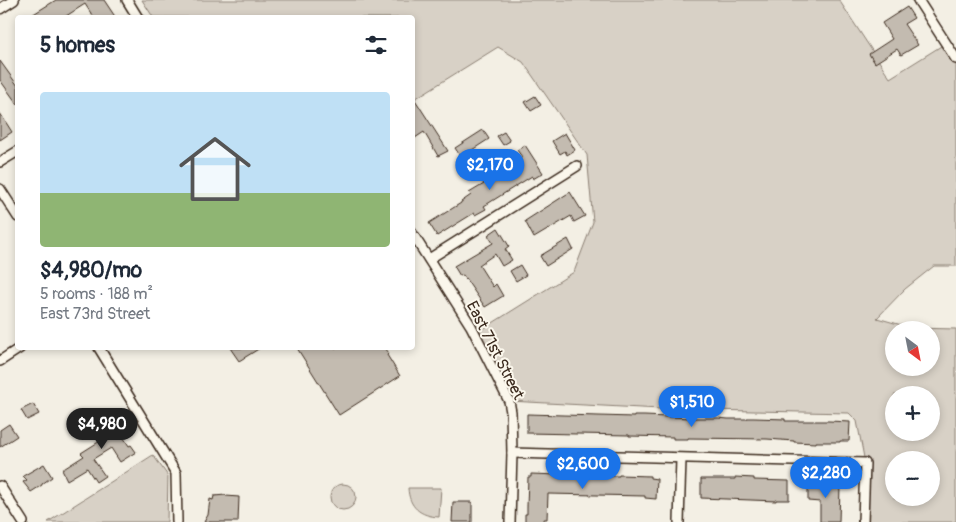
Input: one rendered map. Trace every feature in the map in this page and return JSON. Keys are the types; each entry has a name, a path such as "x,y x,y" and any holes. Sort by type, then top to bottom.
{"street":[{"path":"0,9 14,0"},
{"path":"127,0 136,15"},
{"path":"918,0 956,59"},
{"path":"0,162 15,153"},
{"path":"429,259 577,166"},
{"path":"0,189 15,212"},
{"name":"East 71st Street","path":"415,238 470,326 509,401 512,454 510,522"},
{"path":"0,360 17,350"},
{"path":"100,350 176,473 177,522"},
{"path":"512,454 864,462 863,522"},
{"path":"679,522 681,458"},
{"path":"0,486 23,522"}],"shaded area":[{"path":"142,0 839,0 890,78 946,43 956,59 956,266 934,266 905,289 877,318 888,321 885,321 885,376 940,376 940,329 956,329 956,522 863,522 865,463 857,421 849,413 660,409 509,401 475,334 574,272 593,222 587,155 523,62 498,47 415,99 415,15 152,15"},
{"path":"153,455 168,476 167,522 48,522"},
{"path":"343,484 352,488 356,497 352,506 343,510 334,506 330,497 334,488"},
{"path":"408,488 441,488 439,517 426,515 417,509 413,505"}],"building":[{"path":"56,0 104,0 114,15 92,15 85,4 68,15 32,15"},
{"path":"907,7 914,18 904,24 918,45 901,55 897,49 875,63 869,54 892,39 882,23"},
{"path":"0,61 15,82 15,101 0,80"},
{"path":"535,96 541,105 531,111 525,102"},
{"path":"415,100 448,151 438,156 424,132 415,138"},
{"path":"0,113 12,132 0,140"},
{"path":"483,130 489,139 461,157 455,148"},
{"path":"504,132 510,141 503,145 497,136"},
{"path":"565,133 575,150 567,155 565,151 560,154 552,141"},
{"path":"525,145 543,173 533,179 532,176 484,206 486,209 475,215 474,213 437,236 429,223 461,203 471,195 469,193 484,184 482,181 521,159 522,157 517,150"},
{"path":"570,192 585,216 574,222 571,216 534,238 525,221"},
{"path":"498,228 509,246 505,249 512,260 502,266 495,254 479,265 493,287 496,284 503,296 485,307 463,275 460,276 454,266 493,243 488,235"},
{"path":"568,239 573,249 546,266 540,256"},
{"path":"520,265 526,275 516,281 510,271"},
{"path":"231,350 257,350 239,361"},
{"path":"298,350 387,350 389,353 387,355 400,376 339,415"},
{"path":"33,404 39,414 27,420 21,410"},
{"path":"527,414 754,418 785,419 785,421 850,422 849,441 816,443 767,439 673,439 673,437 629,435 527,433"},
{"path":"114,416 117,421 119,419 124,429 120,432 129,446 131,445 136,452 120,462 111,448 93,459 105,476 96,482 87,468 67,480 62,470 84,456 81,453 100,441 95,433 99,431 97,427"},
{"path":"9,424 17,436 0,447 0,430"},
{"path":"44,464 52,477 31,492 23,482 27,480 23,476"},
{"path":"531,474 650,476 650,478 657,479 656,499 645,498 645,496 548,494 547,519 544,519 544,522 525,522 528,477 531,477"},
{"path":"735,477 754,478 754,480 789,481 789,500 701,498 701,479 735,479"},
{"path":"808,482 839,482 839,522 820,522 820,502 808,501"},
{"path":"214,496 239,497 238,522 204,522 208,515 210,499 213,500"},
{"path":"453,502 472,502 472,522 452,522"}]}
